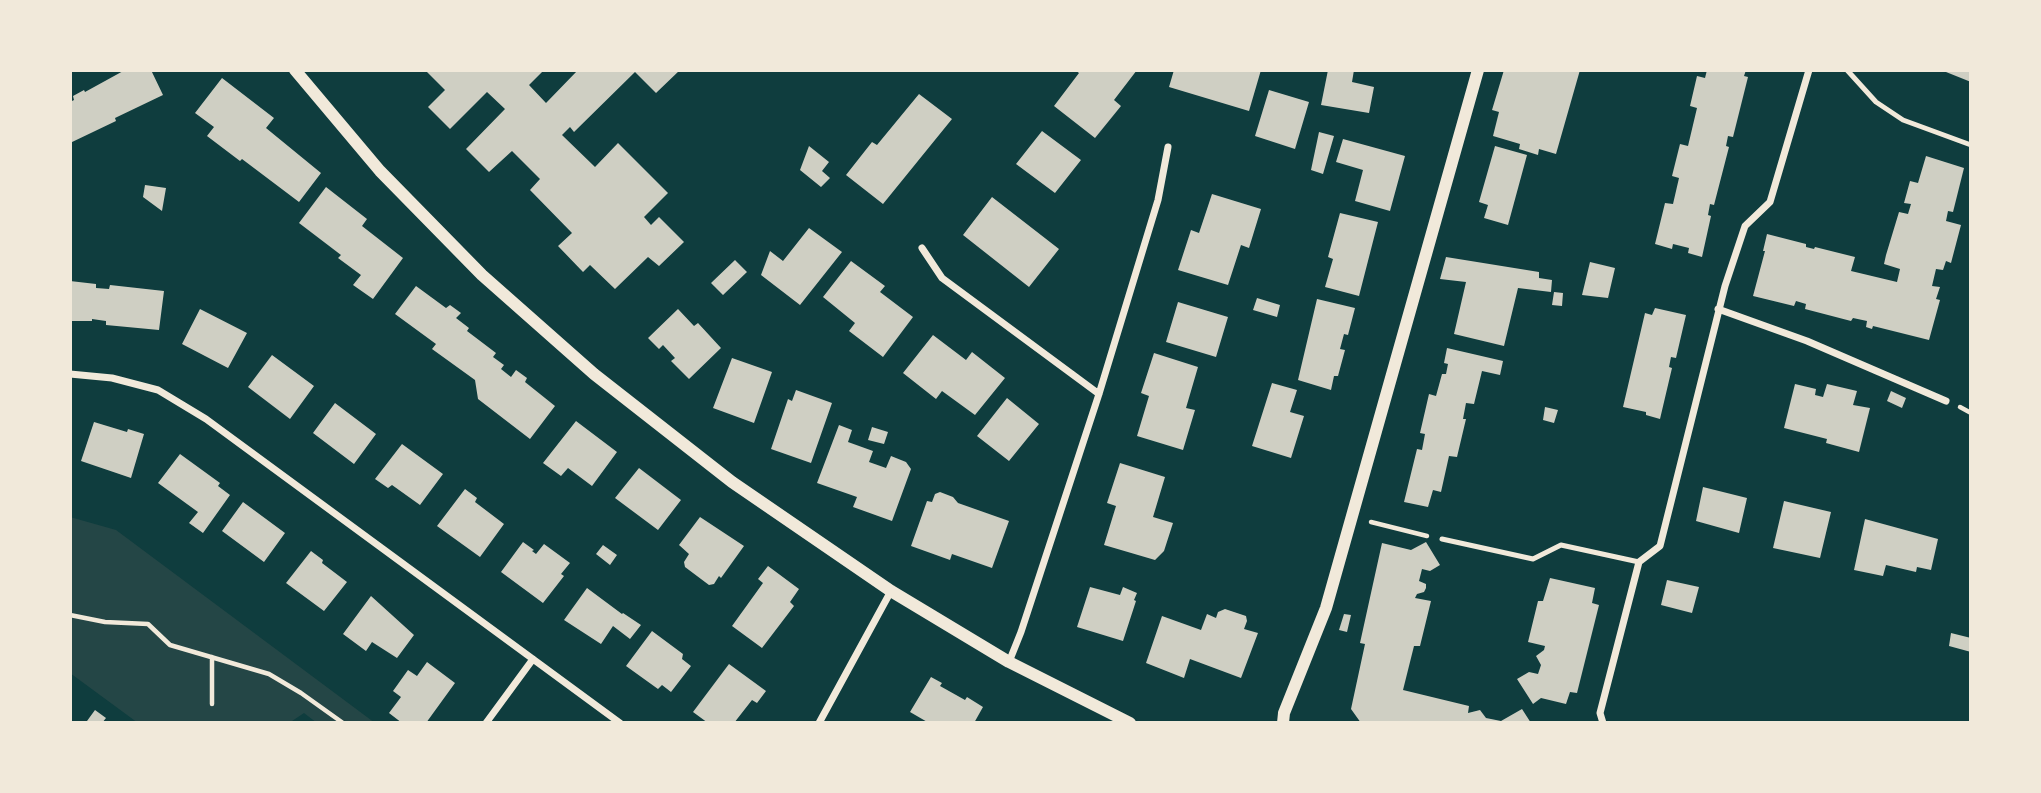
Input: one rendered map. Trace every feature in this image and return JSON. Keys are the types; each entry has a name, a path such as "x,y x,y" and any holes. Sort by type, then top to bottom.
{"street":[{"path":"295,70 380,172 482,275 594,374 732,482 891,591 1009,662 1130,723"},
{"path":"1283,723 1284,713 1326,608 1478,70"},
{"path":"1603,723 1600,713 1639,562 1660,546 1718,309 1745,226 1770,202 1809,70"},
{"path":"1009,662 1099,394 1158,200 1168,147"},
{"path":"922,248 942,278 1099,394"},
{"path":"1718,309 1807,341 1946,401"},
{"path":"70,374 112,378 158,390 206,419 620,723"},
{"path":"819,723 891,591"},
{"path":"486,723 533,659"}],"lane":[{"path":"1847,70 1876,102 1903,120 1971,145"},
{"path":"1442,539 1533,559 1561,545 1639,562"}],"path":[{"path":"1352,517 1426,536"},
{"path":"70,615 105,622 148,624 170,645 269,674 301,692 342,723"},
{"path":"212,657 212,704"}],"shaded area":[{"path":"70,517 116,530 375,723 317,723 304,713 289,723 138,723 70,673"}],"building":[{"path":"125,70 151,70 163,95 70,143 70,102 74,100 73,96"},
{"path":"425,70 544,70 529,85 546,103 578,70 680,70 656,93 635,72 574,132 570,127 562,135 595,167 618,143 668,193 644,217 651,225 659,217 684,242 659,266 648,257 615,289 590,265 583,272 558,246 572,233 530,190 540,179 512,151 489,172 466,149 505,109 487,92 450,129 428,107 445,90"},
{"path":"1075,70 1137,70 1114,100 1121,106 1095,138 1054,106 1079,73"},
{"path":"1174,70 1261,70 1249,111 1169,87"},
{"path":"1328,70 1354,70 1352,82 1374,87 1369,113 1321,105"},
{"path":"1504,70 1580,70 1556,154 1539,149 1538,155 1519,149 1520,144 1493,136 1499,112 1492,110"},
{"path":"1707,70 1746,70 1744,76 1748,77 1733,137 1728,136 1726,146 1729,147 1714,205 1710,204 1708,215 1711,216 1702,257 1688,253 1689,248 1673,244 1672,249 1655,244 1665,203 1673,204 1679,178 1672,176 1680,144 1688,146 1697,108 1690,106 1697,76 1705,78"},
{"path":"1941,70 1971,70 1971,82"},
{"path":"222,78 274,118 266,128 321,173 299,202 207,136 214,127 195,113"},
{"path":"1269,90 1309,102 1295,149 1255,136"},
{"path":"919,94 952,119 883,204 846,175 872,142 877,145"},
{"path":"1042,131 1081,160 1055,193 1016,164"},
{"path":"1319,132 1334,136 1323,174 1311,170"},
{"path":"1343,139 1405,156 1390,211 1355,201 1363,170 1336,162"},
{"path":"809,146 829,162 822,171 830,178 821,187 800,170"},
{"path":"1495,146 1527,155 1508,225 1484,218 1488,205 1479,202"},
{"path":"1926,156 1964,168 1953,212 1948,211 1946,221 1961,225 1951,263 1946,261 1943,270 1936,269 1932,286 1940,287 1936,299 1940,300 1929,340 1873,326 1872,329 1866,327 1867,321 1853,318 1851,321 1805,309 1806,304 1796,301 1794,306 1753,296 1767,234 1806,244 1806,247 1855,257 1851,271 1897,282 1900,269 1884,264 1886,255 1899,212 1908,214 1911,204 1904,203 1910,181 1918,183"},
{"path":"145,185 166,188 162,211 143,197"},
{"path":"326,187 367,219 362,226 403,258 373,299 353,285 361,275 338,258 341,255 299,223"},
{"path":"1212,194 1261,209 1249,248 1241,245 1228,285 1178,270 1191,230 1199,233"},
{"path":"992,197 1059,249 1029,287 963,235"},
{"path":"1340,213 1378,222 1359,296 1325,287 1333,259 1328,257"},
{"path":"809,228 842,252 800,305 761,275 770,251 783,261"},
{"path":"1446,257 1539,272 1539,278 1552,280 1551,292 1518,288 1504,346 1454,334 1466,282 1440,279"},
{"path":"735,260 747,272 723,295 711,283"},
{"path":"851,261 885,286 880,292 913,317 883,357 849,331 855,323 823,297"},
{"path":"1590,262 1615,268 1608,298 1582,295"},
{"path":"70,281 96,284 96,288 109,289 110,285 164,291 159,330 106,325 106,321 92,319 70,321"},
{"path":"416,286 446,308 450,305 461,313 456,318 469,328 467,331 496,353 493,357 504,365 501,369 511,377 516,370 527,378 525,382 555,406 530,439 478,399 475,380 432,349 436,344 395,314"},
{"path":"1554,292 1563,293 1562,306 1552,305"},
{"path":"1257,298 1280,305 1277,317 1253,310"},
{"path":"1317,299 1355,308 1348,335 1344,334 1340,349 1345,350 1331,390 1298,380"},
{"path":"1178,302 1228,317 1216,357 1166,342"},
{"path":"1655,308 1686,315 1676,358 1671,357 1669,367 1672,368 1660,419 1646,415 1646,412 1623,407 1645,313 1652,315"},
{"path":"200,309 247,333 228,368 182,344"},
{"path":"678,309 694,326 698,323 721,348 689,379 671,361 675,358 663,345 659,349 648,338"},
{"path":"933,335 966,360 972,352 1005,378 975,415 942,391 936,399 903,373"},
{"path":"1447,348 1503,361 1500,375 1482,371 1474,404 1466,403 1463,419 1466,419 1457,457 1449,456 1441,492 1433,490 1428,507 1404,502 1417,449 1422,450 1425,434 1420,433 1429,394 1436,396 1442,374 1446,374 1448,364 1444,363"},
{"path":"1154,353 1198,367 1186,408 1195,410 1183,450 1137,436 1149,396 1141,393"},
{"path":"272,355 314,386 290,419 248,387"},
{"path":"732,358 772,372 754,423 713,408"},
{"path":"1272,383 1297,390 1290,412 1304,416 1291,458 1252,446"},
{"path":"1795,384 1816,389 1815,395 1823,397 1827,384 1857,391 1853,405 1870,408 1859,452 1826,443 1827,439 1784,428"},
{"path":"796,390 832,403 811,463 771,449 788,399 792,401"},
{"path":"1891,391 1906,398 1902,408 1887,401"},
{"path":"1007,398 1039,424 1009,461 977,436"},
{"path":"335,403 376,434 354,464 313,433"},
{"path":"1545,407 1558,410 1554,423 1543,420"},
{"path":"576,421 617,452 592,486 568,468 561,476 543,463"},
{"path":"94,422 144,434 131,478 81,461"},
{"path":"839,425 852,430 848,442 873,451 869,462 886,468 891,456 906,462 911,469 892,521 853,507 857,497 817,483"},
{"path":"872,427 888,432 884,444 868,440"},
{"path":"402,444 443,474 420,505 392,485 388,488 375,479"},
{"path":"180,454 220,483 218,486 230,495 203,533 189,523 198,512 158,483"},
{"path":"1120,463 1165,477 1153,517 1173,523 1164,551 1155,560 1104,545 1116,506 1107,503"},
{"path":"639,468 681,500 658,530 615,498"},
{"path":"1703,487 1747,498 1739,533 1696,521"},
{"path":"465,489 477,498 475,502 504,524 480,557 437,526"},
{"path":"940,492 953,497 958,503 1009,521 992,568 952,554 950,560 911,546 927,501 932,502 935,494"},
{"path":"1784,501 1831,512 1820,558 1773,548"},
{"path":"243,502 285,533 264,562 222,531"},
{"path":"700,517 744,546 721,578 719,576 714,584 709,585 685,567 684,562 689,554 679,545"},
{"path":"1865,519 1938,539 1931,570 1917,567 1916,572 1886,565 1883,576 1854,570"},
{"path":"523,542 536,554 544,544 570,563 561,574 564,576 543,603 501,572"},
{"path":"1426,542 1440,565 1430,571 1422,569 1419,581 1426,584 1426,588 1415,598 1431,601 1420,646 1414,646 1403,690 1469,706 1468,713 1480,710 1486,718 1501,721 1522,709 1531,723 1361,723 1351,709 1365,644 1360,643 1382,543 1411,550"},
{"path":"603,545 617,555 610,565 596,554"},
{"path":"311,551 347,582 324,611 286,583"},
{"path":"768,566 799,589 790,602 794,606 762,648 732,626 763,583 758,579"},
{"path":"1550,578 1595,588 1592,603 1599,605 1577,693 1570,692 1566,704 1541,698 1533,704 1517,679 1529,672 1538,674 1541,665 1536,656 1545,646 1528,642 1538,601 1543,601"},
{"path":"1667,580 1699,587 1692,613 1661,605"},
{"path":"1090,587 1120,595 1123,587 1137,593 1123,641 1077,627"},
{"path":"587,588 641,625 630,639 613,626 601,644 564,620"},
{"path":"371,596 414,635 397,658 372,642 366,651 343,634"},
{"path":"1225,609 1246,616 1244,629 1258,633 1241,678 1190,659 1184,678 1146,663 1162,616 1201,630 1207,614 1216,618 1218,612"},
{"path":"1344,614 1351,615 1347,632 1339,630"},
{"path":"652,631 683,654 682,659 691,666 671,692 662,685 658,689 626,666"},
{"path":"1951,633 1971,638 1971,652 1949,646"},
{"path":"427,662 455,683 426,723 402,723 389,713 401,697 393,691 408,670 417,676"},
{"path":"729,664 766,691 757,703 752,700 734,723 708,723 693,712"},
{"path":"931,677 942,683 940,686 983,707 974,723 929,723 910,712"},
{"path":"95,710 106,718 102,723 87,721"}]}
